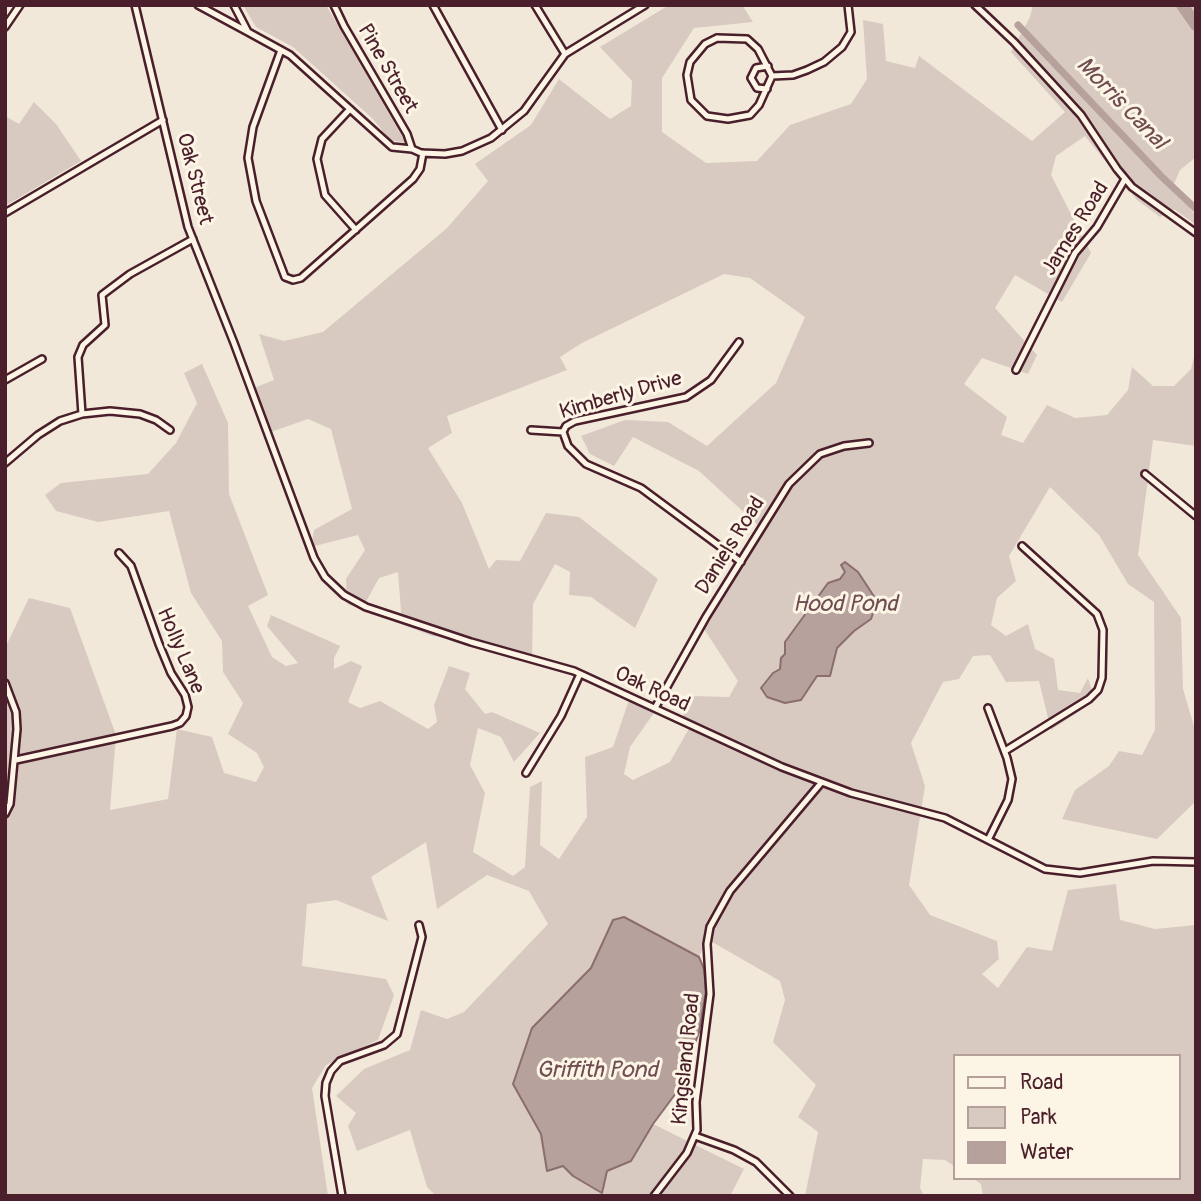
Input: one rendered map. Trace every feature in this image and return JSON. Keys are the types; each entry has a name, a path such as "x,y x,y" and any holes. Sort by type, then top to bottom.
{"street":[{"path":"5,27 20,5"},
{"name":"Oak Street","path":"135,5 183,206 193,239 239,356"},
{"path":"198,5 290,55 392,147 445,154 480,145 502,130 531,104 565,54 645,5"},
{"path":"234,5 248,32"},
{"name":"Pine Street","path":"334,5 407,134 412,149"},
{"path":"433,5 502,130"},
{"path":"536,5 565,54"},
{"path":"772,76 793,75 807,70 824,62 842,47 851,33 848,5"},
{"path":"975,5 1014,42 1082,115 1125,179 1196,233"},
{"path":"717,38 747,39 758,49 772,76 759,105 750,116 719,119 707,116 696,107 691,100 687,75 690,62 696,53 717,38"},
{"path":"281,50 253,127 248,158 256,201 282,274 293,280 301,278 418,173 423,153"},
{"path":"767,89 757,88 751,78 756,68 768,66"},
{"path":"350,109 322,139 317,159 325,195 356,230"},
{"path":"5,213 163,120"},
{"name":"James Road","path":"1016,370 1074,253 1097,227 1125,179"},
{"path":"82,414 78,357 83,345 105,324 102,295 130,274 193,239"},
{"name":"Kimberly Drive","path":"531,430 563,432 566,426 575,421 686,397 710,380 739,342"},
{"name":"Oak Road","path":"239,356 314,558 334,587 366,607 580,674 821,783 928,812 1037,866 1062,872 1093,872 1166,860 1196,862"},
{"path":"5,380 42,359"},
{"path":"5,463 38,435 60,421 82,414 110,411 140,414 156,420 170,430"},
{"path":"563,432 568,446 586,464 654,496 741,562"},
{"name":"Daniels Road","path":"655,708 706,617 789,484 812,459 844,446 869,443"},
{"path":"1146,474 1196,516"},
{"path":"1005,751 1089,699 1098,690 1102,678 1103,631 1097,614 1022,546"},
{"name":"Holly Lane","path":"16,760 172,726 180,723 186,716 188,707 185,695 171,673 131,566 120,553"},
{"path":"526,773 557,724 580,674"},
{"path":"5,683 17,721 16,760 10,804 5,814"},
{"path":"988,708 1012,775 1012,788 988,840"},
{"name":"Kingsland Road","path":"653,1196 687,1153 697,1130 697,1090 709,1007 710,981 706,944 710,927 737,882 821,783"},
{"path":"342,1196 325,1096 326,1083 331,1071 340,1061 384,1045 397,1034 422,937 419,925"},
{"path":"695,1136 734,1150 755,1162 790,1196"}],"green space":[{"path":"243,5 326,5 406,143 390,140 373,119 293,47 256,27"},
{"path":"669,5 742,5 753,22 694,28 662,78 662,132 706,163 757,161 790,125 851,104 867,79 863,20 883,24 886,61 915,68 919,56 1032,141 1065,112 1011,52 1030,17 1033,5 1196,5 1196,157 1180,170 1173,186 1196,216 1196,225 1174,209 1160,217 1137,200 1085,136 1056,156 1051,175 1091,253 1062,302 1015,275 995,308 1037,355 1028,374 982,358 964,384 1007,417 1001,435 1023,443 1047,405 1075,418 1107,415 1128,390 1132,367 1153,386 1174,386 1191,369 1196,348 1196,446 1153,440 1138,555 1181,618 1183,689 1196,733 1196,801 1157,839 1062,819 1075,790 1109,766 1119,751 1142,755 1155,730 1154,602 1128,584 1099,535 1050,487 1009,556 1016,581 997,598 991,625 1006,636 1028,624 1035,649 1054,659 1058,690 1080,693 1088,678 1095,701 1051,730 1039,681 1006,682 990,655 973,656 959,679 943,682 911,743 925,786 909,885 930,915 997,941 999,959 982,974 998,988 1027,947 1052,951 1068,890 1116,884 1120,920 1155,929 1196,925 1196,1196 983,1196 981,1184 975,1180 1180,1180 1180,1054 953,1054 953,1165 945,1160 923,1159 920,1188 924,1196 805,1196 818,1132 798,1117 816,1085 773,1042 785,1000 780,981 707,939 699,957 624,917 612,920 591,968 532,1028 513,1084 541,1134 573,1176 607,1171 631,1161 653,1124 744,1169 730,1196 436,1196 427,1187 410,1130 357,1151 348,1126 356,1113 336,1096 364,1069 410,1050 421,1010 447,1019 464,1012 548,924 529,891 487,875 437,909 426,842 371,877 388,921 336,900 307,904 302,966 386,979 394,995 378,1040 326,1065 312,1088 328,1196 5,1196 5,648 29,598 70,608 116,735 110,810 168,799 177,729 212,737 224,773 256,782 264,767 257,753 228,734 243,703 223,672 222,641 191,593 169,511 98,522 56,511 45,495 61,483 148,474 176,443 197,403 184,373 202,364 228,423 229,494 268,595 248,606 272,657 286,666 298,663 267,626 271,615 340,646 334,658 334,669 351,661 362,666 348,702 360,708 380,701 428,729 437,722 434,705 449,666 470,673 465,689 485,714 492,712 540,733 514,762 501,737 478,728 470,765 485,793 473,852 513,876 525,867 530,787 542,781 540,845 559,859 587,817 585,757 613,747 630,697 656,710 630,747 624,774 633,780 670,762 691,725 681,720 692,696 729,697 738,681 702,626 761,528 699,471 633,437 614,466 590,454 581,436 625,420 668,422 707,446 776,383 805,317 750,278 724,274 582,343 560,357 567,370 447,416 452,433 428,448 462,503 489,569 496,560 520,561 546,513 579,517 658,579 635,628 591,597 569,595 570,572 555,564 533,604 532,660 465,639 432,636 402,624 398,572 379,578 362,609 347,604 346,579 365,550 358,535 311,547 314,530 352,509 331,429 308,419 265,434 249,390 274,380 259,334 284,341 323,332 447,228 488,181 475,164 531,125 559,79 610,119 631,106 632,81 600,47"},
{"path":"34,102 56,124 81,161 5,206 5,116 19,124"}],"water":[{"name":"Hood Pond","path":"845,562 858,572 877,601 871,619 837,648 830,676 817,676 801,700 785,703 767,697 761,688 773,673 780,669 781,658 785,654 785,642 828,583 840,579 845,572 841,565"},
{"name":"Griffith Pond","path":"624,917 699,957 704,969 706,991 699,1032 679,1089 653,1124 631,1161 607,1171 602,1193 573,1176 563,1166 547,1171 541,1134 513,1084 532,1028 591,968 613,920"}],"waterway":[{"path":"1182,5 1196,25"},
{"name":"Morris Canal","path":"1018,25 1161,176 1196,209"}]}
